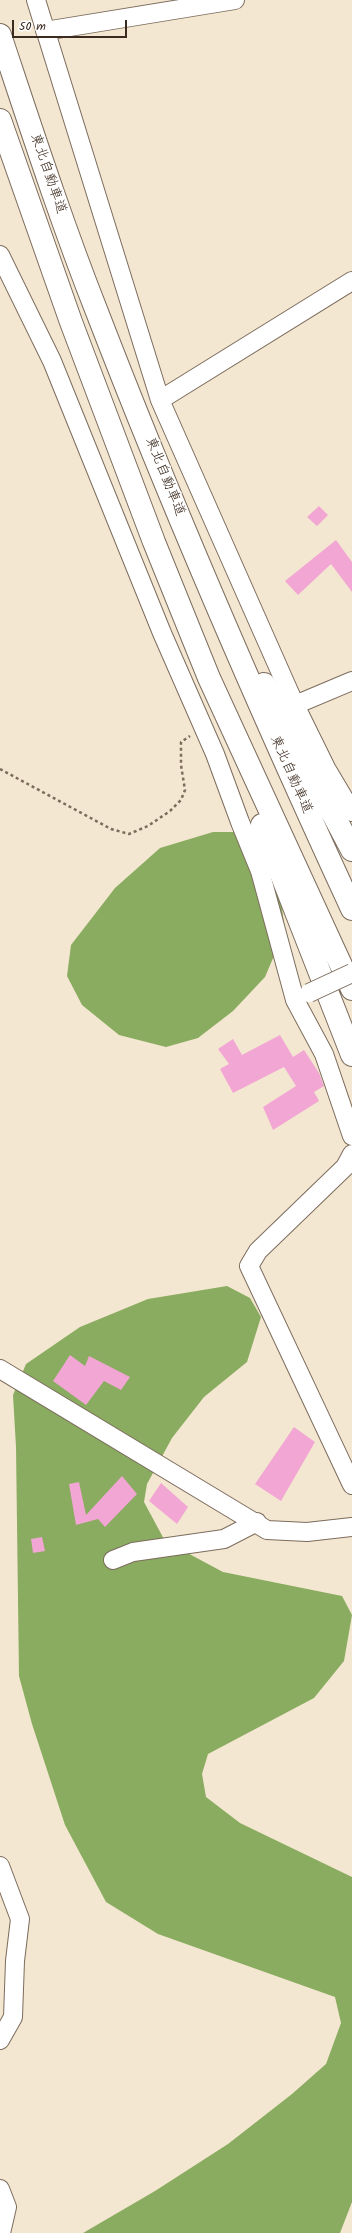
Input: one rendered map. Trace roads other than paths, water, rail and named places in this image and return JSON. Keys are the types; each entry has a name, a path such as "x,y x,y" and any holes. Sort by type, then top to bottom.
{"highway":[{"name":"東北自動車道","path":"0,35 47,176 96,312 259,706 352,909"},
{"name":"東北自動車道","path":"0,120 71,322 126,469 209,678 352,989"},
{"path":"203,572 352,850"},
{"path":"209,678 253,802 352,1055"}],"street":[{"path":"36,0 160,400 295,705 326,768 352,812"},
{"path":"45,31 235,0"},
{"path":"0,255 52,361 162,633 204,726 260,871 302,996 324,1054 352,1136"},
{"path":"160,400 352,281"},
{"path":"295,705 352,681"},
{"path":"302,996 352,973"},
{"path":"352,1154 345,1167 258,1251 249,1266 352,1485"},
{"path":"4,1376 82,1419 257,1522 267,1530 307,1532 352,1526"},
{"path":"113,1560 134,1552 224,1539 257,1522"},
{"path":"0,1866 20,1919 13,2017 0,2039"},
{"path":"0,2190 7,2207 1,2233"}]}
